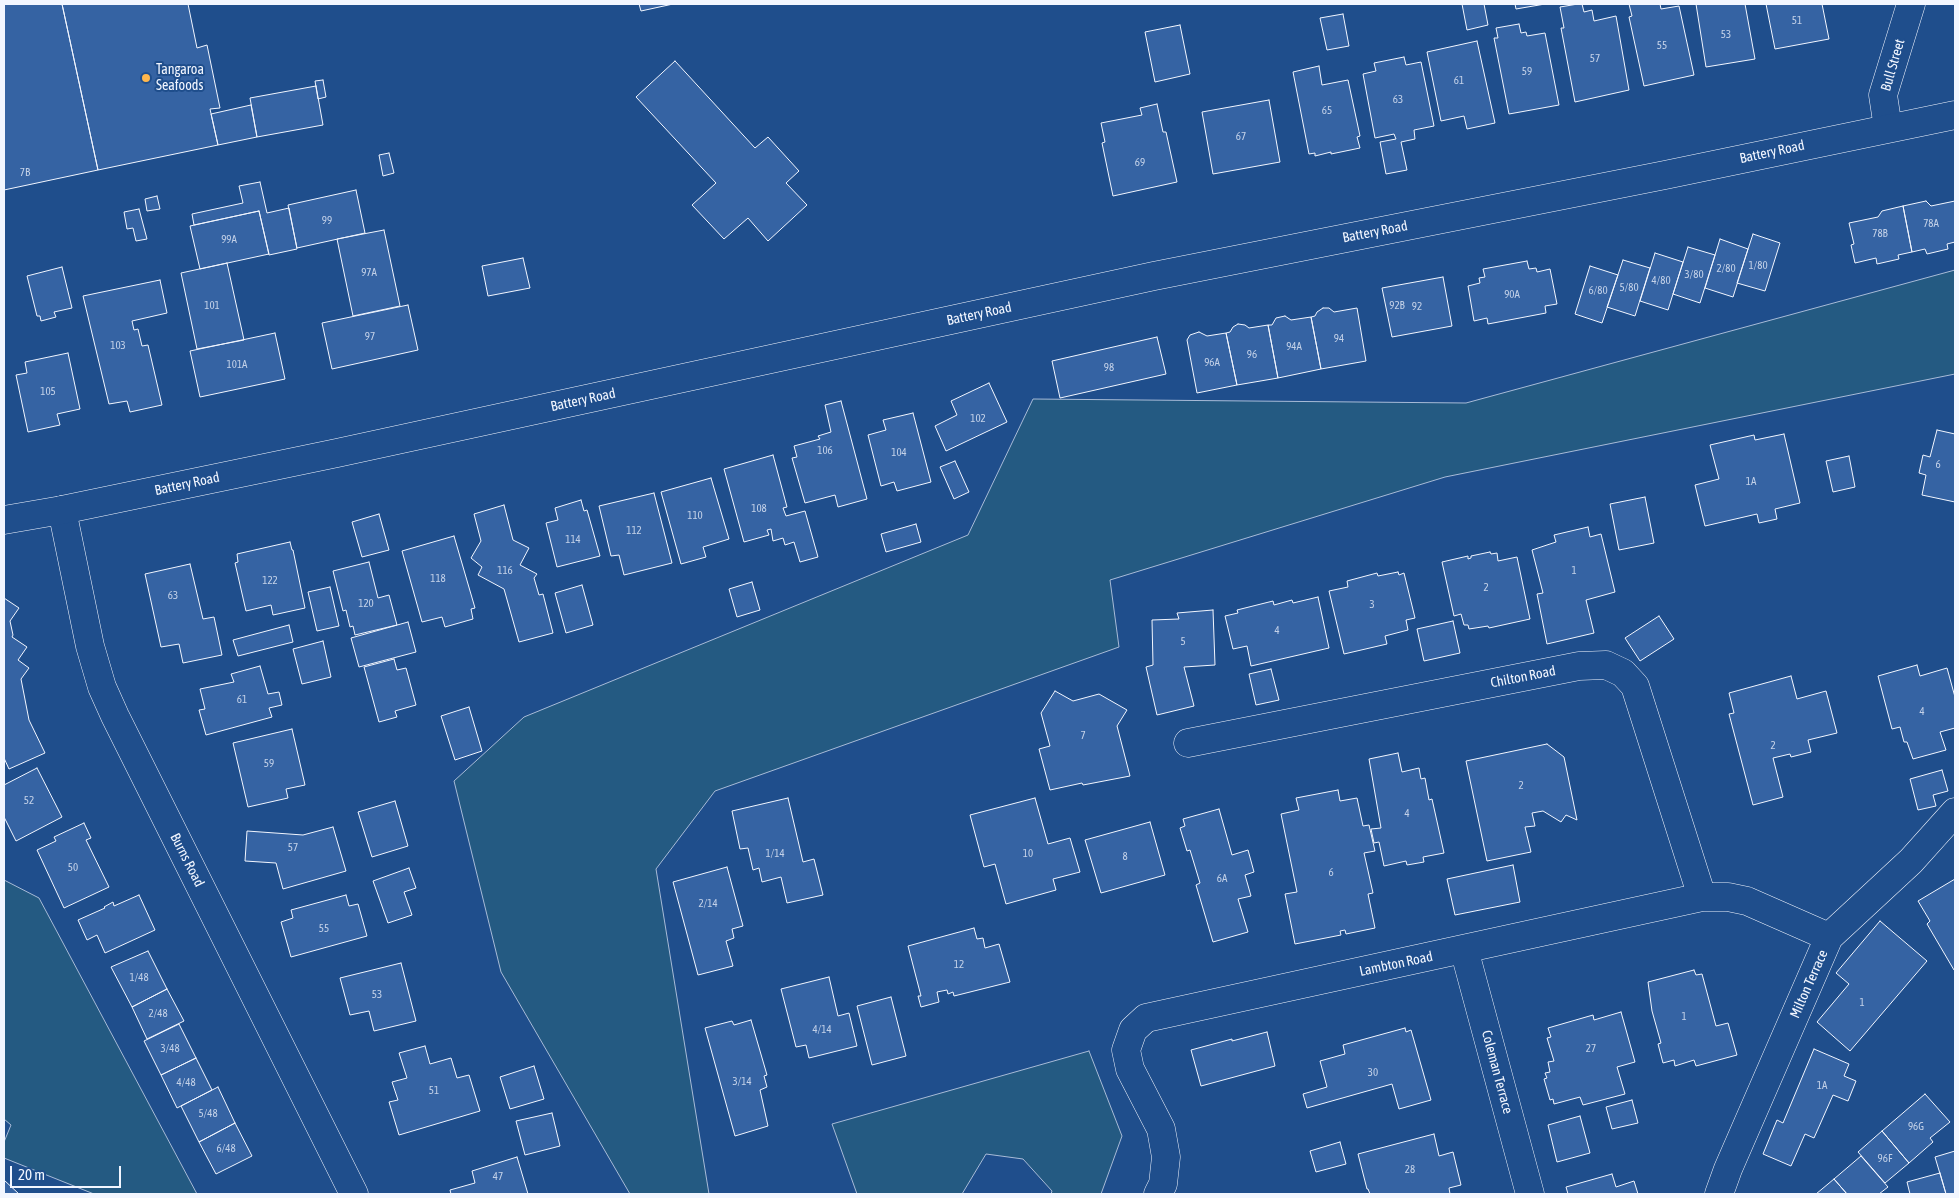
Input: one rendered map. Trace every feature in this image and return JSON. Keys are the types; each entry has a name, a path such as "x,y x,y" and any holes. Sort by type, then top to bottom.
{"street":[{"name":"Bull Street","path":"1888,128 1883,95 1911,4"},
{"name":"Battery Road","path":"4,520 62,510 337,453 1154,276 1665,175 1955,115"},
{"name":"Burns Road","path":"62,510 90,646 102,687 354,1194"},
{"name":"Chilton Road","path":"1188,743 1579,666 1606,665 1623,673 1635,686 1702,896"},
{"name":"Milton Terrace","path":"1719,1194 1728,1169 1829,937 1911,861 1955,812"},
{"name":"Lambton Road","path":"1158,1194 1163,1184 1166,1157 1161,1130 1130,1069 1126,1050 1133,1030 1146,1018 1702,896 1728,897 1747,901 1829,937"},
{"name":"Coleman Terrace","path":"1464,949 1530,1194"}],"shaded area":[{"path":"1955,270 1955,374 1445,477 1110,580 1119,647 715,791 656,869 709,1194 630,1194 501,972 454,781 524,717 968,535 1033,399 1466,403"},
{"path":"4,880 39,898 197,1194 94,1194 4,1158 4,1142 11,1125 4,1119"},
{"path":"1089,1051 1122,1136 1101,1194 1051,1194 1052,1191 1023,1159 986,1154 962,1194 857,1194 832,1124"}],"building":[{"path":"4,4 62,4 98,170 4,190"},
{"name":"Tangaroa Seafoods","path":"62,4 188,4 197,48 207,45 220,108 210,109 218,145 98,170"},
{"path":"639,4 673,4 641,11"},
{"path":"1462,4 1484,4 1488,25 1467,30"},
{"path":"1515,4 1545,4 1516,9"},
{"path":"1582,4 1584,12 1592,10 1594,21 1616,16 1629,90 1575,102 1561,28 1564,28 1560,7"},
{"path":"1629,4 1660,4 1661,9 1679,6 1694,75 1644,86 1629,17 1632,16"},
{"path":"1696,4 1745,4 1755,59 1706,67"},
{"path":"1766,4 1822,4 1829,39 1775,49"},
{"path":"1343,14 1349,46 1327,50 1320,18"},
{"path":"1519,24 1521,33 1526,32 1527,36 1545,33 1559,105 1509,114 1494,38 1498,38 1496,28"},
{"path":"1180,25 1190,74 1155,82 1145,32"},
{"path":"1477,41 1495,123 1467,129 1464,116 1441,121 1427,52"},
{"path":"1404,57 1406,65 1421,62 1434,126 1414,130 1415,139 1401,142 1407,170 1386,174 1380,142 1396,139 1394,134 1375,138 1363,74 1376,71 1374,63"},
{"path":"675,61 755,148 768,137 799,171 786,183 807,205 768,241 748,218 724,239 692,205 716,183 636,97"},
{"path":"1319,66 1322,85 1348,80 1360,136 1357,137 1360,148 1315,156 1315,153 1309,154 1293,72"},
{"path":"323,80 326,97 318,99 315,81"},
{"path":"316,86 323,125 257,137 250,98"},
{"path":"1269,100 1280,162 1213,174 1202,112"},
{"path":"1157,104 1163,132 1166,132 1177,182 1113,196 1102,143 1105,142 1101,123 1142,115 1140,108"},
{"path":"251,105 257,137 218,145 211,114"},
{"path":"389,153 394,173 383,176 379,155"},
{"path":"260,182 267,213 289,208 297,249 269,255 259,211 194,225 192,214 243,203 239,186"},
{"path":"356,190 365,233 297,248 288,205"},
{"path":"157,196 160,209 147,211 145,199"},
{"path":"1926,201 1931,206 1955,201 1955,242 1947,244 1948,249 1927,254 1925,249 1912,252 1903,206"},
{"path":"1903,206 1912,252 1898,255 1899,259 1877,264 1876,258 1855,263 1851,245 1854,244 1849,223 1878,217 1882,211"},
{"path":"139,209 147,239 136,241 133,228 127,229 124,212"},
{"path":"259,211 269,254 200,269 190,226"},
{"path":"384,230 400,306 353,316 337,239"},
{"path":"1753,234 1780,243 1765,291 1737,283"},
{"path":"1720,239 1748,249 1733,297 1705,288"},
{"path":"1688,247 1715,255 1700,303 1673,294"},
{"path":"1655,253 1683,262 1668,310 1640,301"},
{"path":"523,258 530,288 488,296 482,266"},
{"path":"1623,260 1650,268 1635,316 1607,307"},
{"path":"1527,261 1529,269 1536,268 1537,272 1550,269 1557,304 1545,306 1546,313 1488,324 1487,318 1474,321 1468,286 1480,283 1479,278 1485,277 1483,269"},
{"path":"227,263 244,340 197,349 181,273"},
{"path":"1590,266 1618,275 1602,323 1575,314"},
{"path":"62,267 72,308 54,312 56,317 41,321 40,316 37,316 27,276"},
{"path":"1443,277 1452,326 1392,337 1382,288"},
{"path":"160,280 167,313 132,321 134,330 138,329 142,346 148,345 162,405 130,412 127,401 109,404 83,296"},
{"path":"408,305 418,350 332,369 322,323"},
{"path":"1323,308 1329,308 1334,312 1357,308 1366,361 1321,369 1311,317 1315,316"},
{"path":"1285,316 1291,320 1311,317 1321,369 1278,378 1268,325 1272,325 1276,318"},
{"path":"1238,324 1249,328 1268,325 1278,378 1237,385 1226,333 1230,332"},
{"path":"1199,332 1207,336 1226,333 1237,385 1197,393 1187,340 1190,335"},
{"path":"275,333 285,379 200,397 190,351"},
{"path":"1157,337 1166,374 1060,398 1052,361"},
{"path":"68,353 80,409 57,414 60,425 28,432 16,375 27,373 25,362"},
{"path":"989,383 1007,422 946,451 935,426 957,415 951,401"},
{"path":"841,401 867,499 838,507 835,495 805,503 792,458 797,457 794,446 820,439 818,436 831,432 825,405"},
{"path":"913,413 931,482 897,491 894,482 881,486 868,435 886,430 883,420"},
{"path":"1937,430 1955,434 1955,502 1922,495 1926,475 1919,473 1923,455 1930,457"},
{"path":"1784,434 1800,503 1775,509 1777,519 1759,523 1757,514 1705,526 1695,485 1719,479 1710,445 1754,435 1755,440"},
{"path":"773,455 787,507 783,508 786,516 805,511 818,557 800,562 794,542 785,545 783,538 773,541 771,529 767,530 769,535 744,542 724,469"},
{"path":"1849,456 1855,487 1833,492 1826,461"},
{"path":"955,461 969,492 954,499 940,467"},
{"path":"711,478 729,539 703,547 706,557 681,564 661,492"},
{"path":"654,493 672,563 624,575 619,555 611,556 599,506"},
{"path":"1645,497 1654,543 1619,550 1610,504"},
{"path":"581,500 584,511 587,510 600,556 557,567 546,523 558,520 555,508"},
{"path":"504,505 513,540 529,548 520,565 537,574 534,578 539,595 543,594 553,633 519,642 504,589 478,575 482,567 471,558 481,541 474,514"},
{"path":"379,514 389,550 362,557 352,522"},
{"path":"916,524 921,542 886,552 881,534"},
{"path":"1588,527 1590,537 1601,534 1615,592 1586,600 1594,633 1547,644 1537,594 1543,593 1532,550 1556,542 1554,535"},
{"path":"454,536 475,608 471,609 473,619 445,627 442,617 422,622 402,551"},
{"path":"290,542 305,608 273,615 271,605 246,611 235,563 238,562 237,554"},
{"path":"1490,552 1491,554 1497,553 1498,561 1517,557 1530,619 1489,628 1488,626 1469,629 1468,625 1464,625 1461,614 1454,616 1442,562 1468,556 1468,559 1471,556"},
{"path":"369,562 378,598 389,595 397,625 355,635 353,626 350,627 346,610 343,611 333,571"},
{"path":"190,564 203,619 214,617 222,655 183,663 179,644 161,647 145,574"},
{"path":"1398,572 1399,575 1404,573 1415,618 1406,620 1408,630 1385,636 1387,644 1344,654 1329,591 1348,587 1347,581 1377,573 1378,576"},
{"path":"752,582 760,610 737,617 729,589"},
{"path":"582,585 593,625 566,633 555,593"},
{"path":"330,587 339,626 317,631 308,592"},
{"path":"1318,597 1329,648 1251,666 1247,646 1233,649 1225,616 1238,613 1237,610 1273,601 1274,605 1292,600 1293,603"},
{"path":"4,598 19,608 10,621 12,637 27,647 18,660 29,668 21,679 29,720 45,753 9,769 4,758"},
{"path":"1213,610 1215,665 1184,667 1194,706 1157,715 1146,667 1153,665 1152,620 1179,619 1177,613"},
{"path":"1659,616 1674,639 1640,661 1625,638"},
{"path":"1453,621 1460,653 1424,661 1417,629"},
{"path":"408,622 416,652 359,667 351,638"},
{"path":"289,625 293,642 238,656 233,640"},
{"path":"323,641 331,677 302,684 293,649"},
{"path":"394,659 397,670 406,668 416,705 395,711 397,717 379,722 364,667"},
{"path":"1917,665 1920,676 1947,668 1955,697 1955,728 1940,732 1946,750 1913,759 1907,742 1904,742 1900,727 1892,729 1878,676"},
{"path":"260,666 268,694 279,692 282,705 269,708 272,717 206,735 199,710 205,709 200,689 234,682 231,674"},
{"path":"1271,669 1279,700 1256,705 1249,674"},
{"path":"1791,676 1797,699 1826,691 1837,733 1808,740 1811,752 1791,757 1790,754 1773,758 1783,797 1753,805 1729,714 1734,713 1729,693"},
{"path":"1055,691 1073,701 1099,694 1127,710 1117,726 1130,776 1050,790 1039,749 1050,746 1041,713"},
{"path":"469,707 482,751 455,760 441,716"},
{"path":"292,729 305,785 286,789 288,798 248,807 233,743"},
{"path":"1547,744 1564,757 1577,820 1566,815 1561,822 1543,811 1532,813 1535,826 1525,827 1531,852 1487,861 1466,761"},
{"path":"1398,753 1402,772 1419,768 1421,779 1425,778 1429,800 1432,799 1444,853 1423,857 1424,862 1407,865 1406,861 1384,866 1379,842 1374,843 1371,829 1381,828 1369,759"},
{"path":"37,768 62,817 16,841 4,817 4,785"},
{"path":"1942,770 1948,791 1933,795 1936,806 1918,810 1910,779"},
{"path":"1338,790 1340,801 1357,798 1363,826 1369,825 1375,851 1364,853 1373,893 1368,894 1375,928 1346,934 1345,930 1340,931 1341,935 1295,944 1285,894 1297,892 1281,814 1299,810 1296,798"},
{"path":"788,798 803,862 814,859 823,895 787,903 781,877 762,882 759,868 753,870 748,848 740,849 732,811"},
{"path":"1035,798 1048,844 1070,838 1080,872 1053,879 1056,890 1006,904 995,864 984,867 970,815"},
{"path":"395,801 408,846 372,857 358,812"},
{"path":"1219,809 1232,855 1248,850 1254,872 1245,875 1251,896 1238,899 1248,932 1213,942 1196,885 1200,883 1190,850 1187,851 1180,828 1185,826 1183,819"},
{"path":"1150,822 1165,875 1101,893 1085,840"},
{"path":"84,823 91,838 86,840 109,887 64,908 37,850 56,841 54,837"},
{"path":"333,827 346,871 283,889 276,863 245,861 247,831 303,835"},
{"path":"1513,865 1520,902 1455,915 1447,879"},
{"path":"727,867 743,926 732,929 734,938 726,941 733,966 698,975 673,882"},
{"path":"409,868 416,888 404,892 412,915 388,923 373,881"},
{"path":"1955,879 1954,970 1927,924 1930,921 1918,901"},
{"path":"139,895 155,930 105,953 97,935 87,940 78,920 105,908 113,902 114,906"},
{"path":"346,895 349,906 358,904 367,936 291,957 281,922 293,918 291,910"},
{"path":"1880,921 1927,961 1850,1051 1817,1022 1849,984 1836,973"},
{"path":"974,928 977,939 983,938 985,948 999,944 1010,982 954,996 953,992 948,994 947,990 937,992 939,1002 921,1007 918,996 921,996 908,946"},
{"path":"148,951 167,989 132,1007 111,967"},
{"path":"401,963 416,1021 374,1031 369,1011 350,1015 340,978"},
{"path":"1694,970 1696,975 1702,974 1716,1026 1728,1023 1737,1055 1696,1066 1694,1060 1675,1066 1674,1060 1663,1063 1658,1044 1661,1043 1652,1011 1648,982"},
{"path":"829,977 838,1016 849,1013 857,1046 809,1058 806,1045 796,1047 781,989"},
{"path":"167,989 184,1021 147,1039 132,1007"},
{"path":"891,997 906,1056 872,1065 857,1006"},
{"path":"1621,1012 1635,1062 1617,1067 1625,1094 1583,1105 1580,1097 1554,1104 1553,1099 1550,1100 1544,1079 1547,1078 1545,1073 1550,1072 1548,1062 1554,1061 1547,1038 1551,1037 1548,1028 1593,1015 1594,1020"},
{"path":"751,1020 767,1075 764,1076 767,1087 760,1090 768,1126 735,1136 705,1028 732,1021 734,1025"},
{"path":"179,1024 196,1058 161,1075 144,1041"},
{"path":"1405,1028 1406,1032 1411,1030 1431,1100 1399,1109 1392,1084 1307,1108 1303,1094 1327,1087 1320,1061 1345,1054 1343,1045"},
{"path":"1267,1032 1275,1066 1201,1086 1191,1050"},
{"path":"425,1046 430,1064 451,1058 457,1078 469,1075 480,1111 399,1135 389,1102 398,1100 392,1082 407,1078 399,1053"},
{"path":"1814,1049 1849,1064 1844,1076 1856,1081 1848,1101 1833,1095 1814,1138 1805,1134 1791,1166 1763,1154 1777,1120 1783,1123"},
{"path":"196,1058 212,1090 177,1108 161,1075"},
{"path":"534,1066 544,1099 510,1109 500,1077"},
{"path":"218,1087 235,1123 199,1142 181,1106"},
{"path":"1925,1094 1950,1122 1930,1138 1933,1142 1909,1163 1882,1131"},
{"path":"1632,1100 1638,1123 1612,1129 1606,1107"},
{"path":"552,1113 560,1146 525,1155 516,1121"},
{"path":"1580,1116 1590,1153 1557,1162 1548,1125"},
{"path":"235,1123 252,1156 216,1174 199,1142"},
{"path":"1882,1131 1909,1163 1885,1183 1858,1152"},
{"path":"1434,1134 1439,1156 1453,1152 1461,1185 1449,1188 1450,1194 1370,1194 1358,1154"},
{"path":"1340,1142 1346,1164 1316,1172 1310,1151"},
{"path":"1955,1151 1955,1194 1946,1194 1935,1157"},
{"path":"1861,1156 1888,1187 1879,1194 1847,1194 1834,1179"},
{"path":"517,1157 528,1194 451,1194 450,1190 475,1183 472,1171"},
{"path":"1940,1173 1946,1194 1910,1194 1907,1182"},
{"path":"1612,1174 1616,1187 1634,1181 1638,1194 1568,1194 1566,1187"},
{"path":"1834,1179 1847,1194 1816,1194"},
{"path":"4,1180 19,1194 4,1194"}],"place":[{"name":"Tangaroa Seafoods","path":"146,78"}]}
